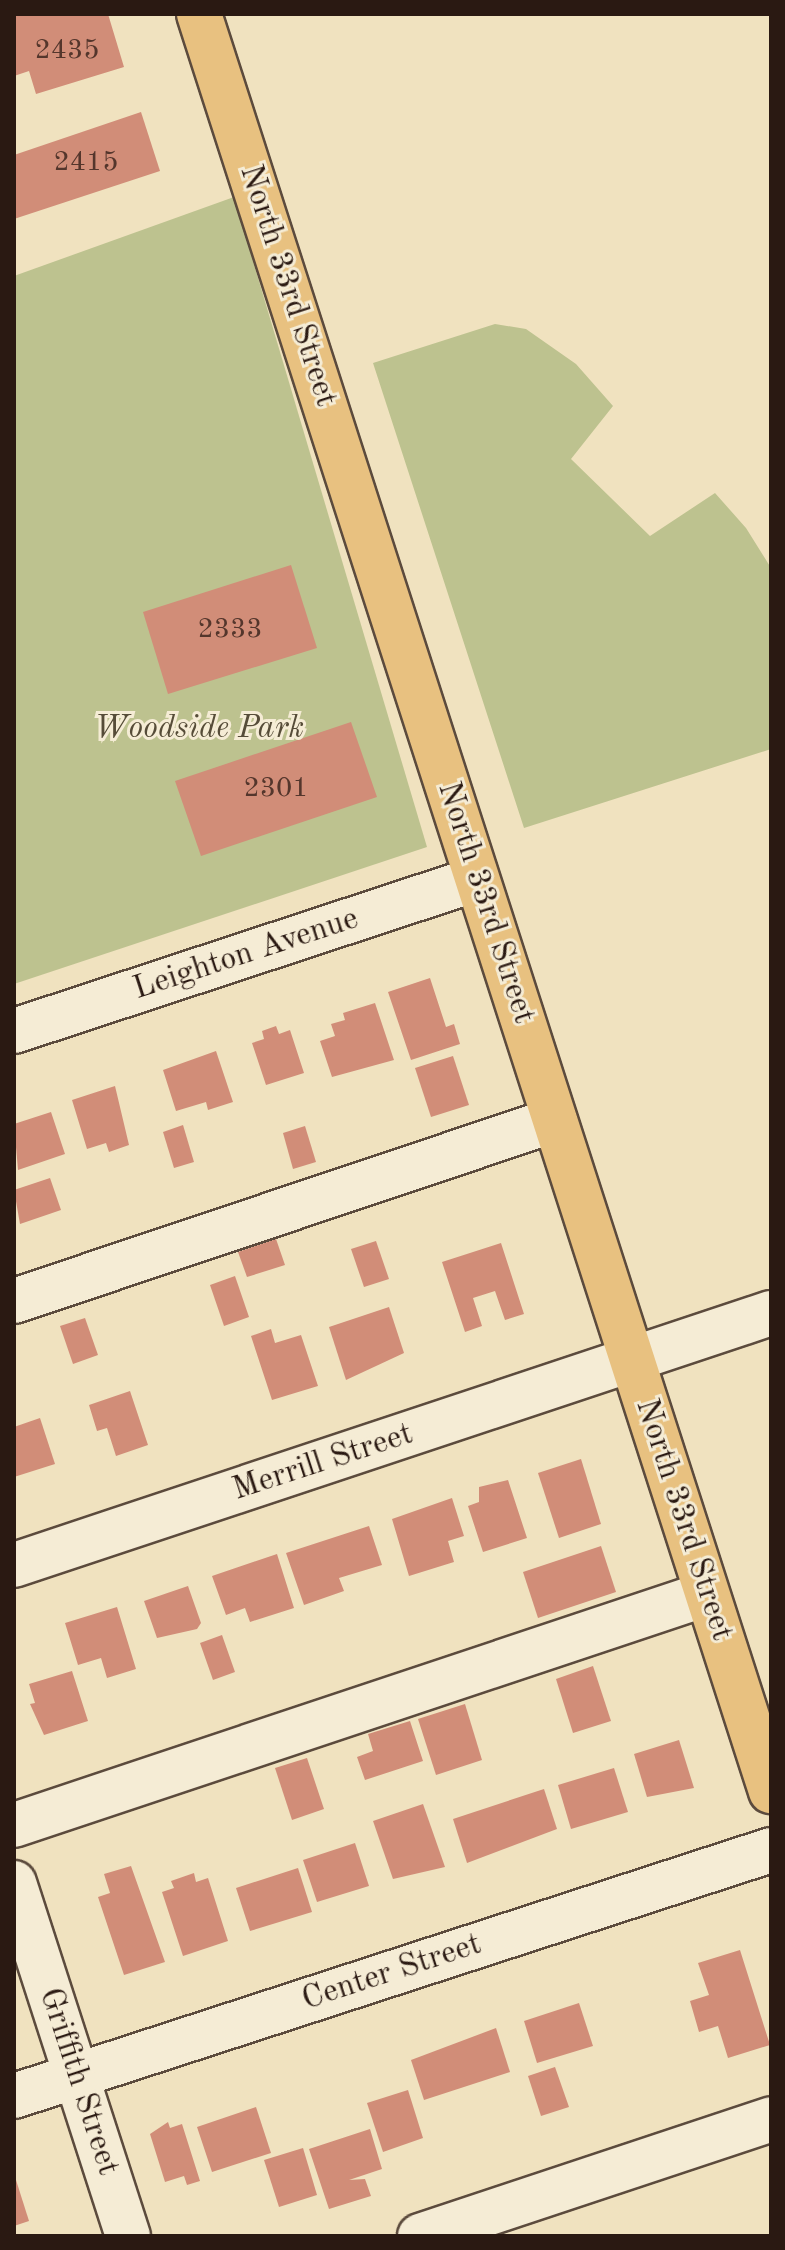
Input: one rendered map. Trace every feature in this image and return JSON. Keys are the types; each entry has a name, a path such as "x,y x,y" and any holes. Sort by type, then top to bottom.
{"main road":[{"name":"North 33rd Street","path":"199,14 771,1791"}],"street":[{"name":"Leighton Avenue","path":"14,1031 477,879"},
{"path":"14,1301 554,1120"},
{"name":"Merrill Street","path":"14,1565 771,1313"},
{"path":"14,1825 706,1594"},
{"name":"Center Street","path":"14,2096 771,1850"},
{"name":"Griffith Street","path":"14,1883 128,2236"},
{"path":"420,2236 771,2119"}],"green space":[{"name":"Woodside Park","path":"234,197 427,847 14,984 14,276"},
{"path":"495,324 526,329 576,364 613,406 571,459 650,536 715,493 746,528 771,568 771,749 524,828 373,363"}],"building":[{"path":"14,14 108,14 124,67 36,94 29,71 14,76"},
{"path":"141,112 160,171 14,219 14,155"},
{"path":"291,565 317,648 168,694 143,612"},
{"path":"351,722 377,797 201,856 175,781"},
{"path":"430,978 446,1027 454,1024 460,1044 411,1060 388,992"},
{"path":"375,1003 394,1060 332,1077 320,1041 335,1036 331,1024 345,1020 343,1013"},
{"path":"276,1026 279,1034 290,1030 304,1073 266,1085 252,1043 264,1039 262,1031"},
{"path":"216,1051 233,1102 208,1110 206,1102 176,1111 163,1070"},
{"path":"453,1056 469,1105 431,1117 415,1068"},
{"path":"115,1086 129,1145 109,1152 106,1143 87,1149 72,1100"},
{"path":"51,1112 65,1154 18,1170 14,1124"},
{"path":"183,1125 194,1162 174,1168 163,1132"},
{"path":"305,1126 316,1162 293,1169 283,1133"},
{"path":"50,1178 61,1210 20,1224 14,1190"},
{"path":"276,1239 285,1265 247,1277 238,1252"},
{"path":"376,1241 389,1279 364,1287 351,1249"},
{"path":"501,1243 524,1314 505,1320 495,1291 473,1298 482,1326 465,1332 442,1262"},
{"path":"235,1276 249,1317 224,1326 210,1285"},
{"path":"389,1307 404,1353 346,1380 329,1327"},
{"path":"85,1318 98,1355 73,1364 60,1326"},
{"path":"271,1329 275,1343 301,1335 318,1386 272,1400 251,1336"},
{"path":"130,1391 148,1445 116,1456 107,1428 97,1431 89,1405"},
{"path":"40,1418 55,1464 14,1477 14,1427"},
{"path":"581,1459 601,1524 559,1538 538,1473"},
{"path":"508,1480 527,1538 483,1552 468,1506 479,1502 479,1487"},
{"path":"452,1498 464,1536 448,1541 454,1562 409,1576 392,1519"},
{"path":"369,1526 382,1565 339,1578 344,1591 304,1605 286,1553"},
{"path":"601,1546 616,1592 538,1618 523,1572"},
{"path":"277,1554 294,1608 250,1622 245,1608 226,1615 212,1576"},
{"path":"188,1586 201,1623 197,1629 157,1638 144,1601"},
{"path":"117,1607 136,1669 107,1678 101,1658 78,1665 65,1623"},
{"path":"222,1635 235,1672 213,1680 200,1643"},
{"path":"593,1666 611,1721 573,1733 556,1679"},
{"path":"72,1671 88,1721 44,1735 30,1704 35,1703 29,1684"},
{"path":"465,1704 482,1760 436,1775 418,1719"},
{"path":"410,1721 423,1761 365,1780 357,1757 373,1751 368,1734"},
{"path":"679,1740 694,1788 647,1797 634,1754"},
{"path":"307,1758 324,1809 292,1820 275,1768"},
{"path":"614,1768 628,1812 571,1829 558,1785"},
{"path":"544,1789 557,1829 467,1863 453,1819"},
{"path":"423,1804 445,1867 393,1879 373,1821"},
{"path":"355,1843 369,1886 317,1902 303,1860"},
{"path":"131,1866 165,1962 124,1975 98,1897 110,1893 104,1874"},
{"path":"298,1868 312,1912 250,1931 236,1888"},
{"path":"194,1873 196,1882 208,1878 228,1941 183,1956 162,1892 174,1888 171,1881"},
{"path":"740,1950 770,2045 728,2058 718,2026 699,2032 690,2001 709,1995 698,1963"},
{"path":"579,2003 593,2046 537,2063 524,2021"},
{"path":"496,2028 510,2072 424,2100 411,2060"},
{"path":"555,2067 569,2107 541,2116 528,2076"},
{"path":"408,2090 423,2138 383,2152 367,2103"},
{"path":"256,2107 271,2153 212,2172 197,2127"},
{"path":"168,2122 170,2128 182,2124 200,2181 187,2185 184,2176 165,2182 150,2134"},
{"path":"370,2129 382,2169 349,2180 365,2179 371,2196 329,2209 309,2149"},
{"path":"303,2148 317,2195 279,2207 264,2160"},
{"path":"14,2181 29,2221 14,2226"}]}
